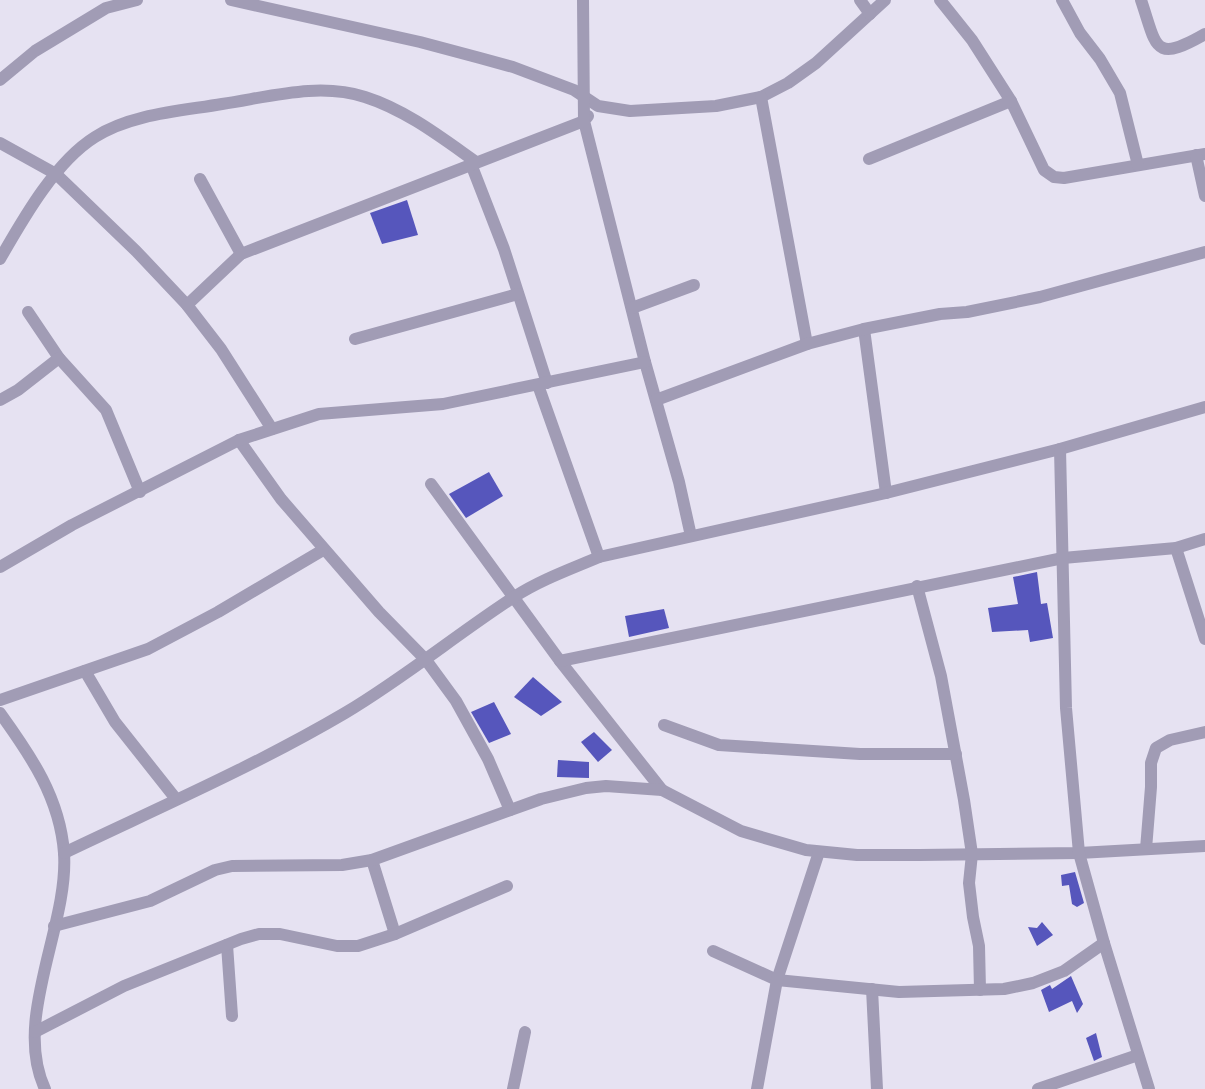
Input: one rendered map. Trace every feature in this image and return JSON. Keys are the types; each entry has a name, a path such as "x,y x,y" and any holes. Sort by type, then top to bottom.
{"street":[{"path":"231,0 420,42 513,67 574,90 598,106 630,111 716,106 761,97 788,83 816,64 885,0"},
{"path":"583,0 584,121 645,362 679,482 691,536"},
{"path":"860,0 870,14"},
{"path":"940,0 972,40 1011,101 1044,170 1054,177 1064,178 1200,154 1205,196"},
{"path":"1062,0 1080,34 1100,59 1120,93 1138,165"},
{"path":"1141,0 1153,37 1157,45 1166,50 1178,49 1205,34"},
{"path":"2,75 35,51 106,8 130,1"},
{"path":"0,259 26,216 56,174 89,142 117,126 171,112 289,92 331,91 372,100 418,122 474,163 518,294 542,384 600,556"},
{"path":"761,97 807,344"},
{"path":"868,159 1011,101"},
{"path":"187,305 241,254 584,121 598,106"},
{"path":"0,143 56,174 136,251 187,305 221,349 272,429"},
{"path":"200,179 241,254"},
{"path":"656,400 807,344 864,328 940,314 967,312 1040,297 1205,252"},
{"path":"632,308 694,285"},
{"path":"355,340 518,294"},
{"path":"28,312 59,358 106,410 140,492"},
{"path":"864,328 886,493"},
{"path":"0,400 18,390 59,358"},
{"path":"0,567 72,526 240,440 319,414 443,404 645,362"},
{"path":"64,853 296,740 346,712 426,660 515,597 558,574 600,556 886,493 1060,449 1205,407"},
{"path":"240,440 281,499 323,550 426,660 464,716 488,760 510,810"},
{"path":"1060,449 1066,708 1079,853 1104,943 1149,1089"},
{"path":"431,484 560,661 662,790"},
{"path":"560,661 917,586 1063,558 1176,548 1205,539"},
{"path":"1176,548 1205,638"},
{"path":"0,700 148,649 218,612 323,550"},
{"path":"917,586 941,676 972,854 969,883 979,946 980,990"},
{"path":"85,671 115,722 176,799"},
{"path":"0,713 45,783 56,807 64,853 62,890 39,997 35,1032 40,1080 45,1089"},
{"path":"664,725 719,745 860,754 956,754"},
{"path":"1146,849 1151,763 1156,748 1170,740 1205,732"},
{"path":"54,926 150,901 215,870 232,866 342,864 372,860 542,799 586,788 606,786 662,790 741,831 806,850 857,856 1079,853 1205,846"},
{"path":"757,1089 777,980 819,852"},
{"path":"372,860 394,934"},
{"path":"35,1032 124,986 259,934 280,934 337,946 358,946 394,934 507,886"},
{"path":"713,951 777,980 899,992 1004,989 1033,983 1064,971 1104,943"},
{"path":"227,945 232,1016"},
{"path":"872,989 876,1089"},
{"path":"513,1089 525,1032"},
{"path":"1038,1089 1138,1055"}],"building":[{"path":"407,200 418,235 382,244 370,213"},
{"path":"489,472 503,496 466,518 449,494"},
{"path":"1037,572 1041,604 1047,603 1053,638 1030,642 1028,630 992,632 988,608 1018,604 1013,577"},
{"path":"664,609 669,628 629,637 625,616"},
{"path":"533,677 562,702 541,716 514,697"},
{"path":"494,702 511,734 489,743 471,712"},
{"path":"594,732 612,750 598,762 581,742"},
{"path":"558,760 589,762 589,778 557,777"},
{"path":"1075,872 1084,903 1077,907 1072,904 1069,885 1062,886 1061,875"},
{"path":"1042,922 1053,935 1037,946 1028,927 1037,928"},
{"path":"1071,976 1083,1004 1077,1013 1072,1001 1049,1012 1041,990 1050,985 1052,989"},
{"path":"1096,1033 1102,1057 1094,1061 1086,1038"}]}
